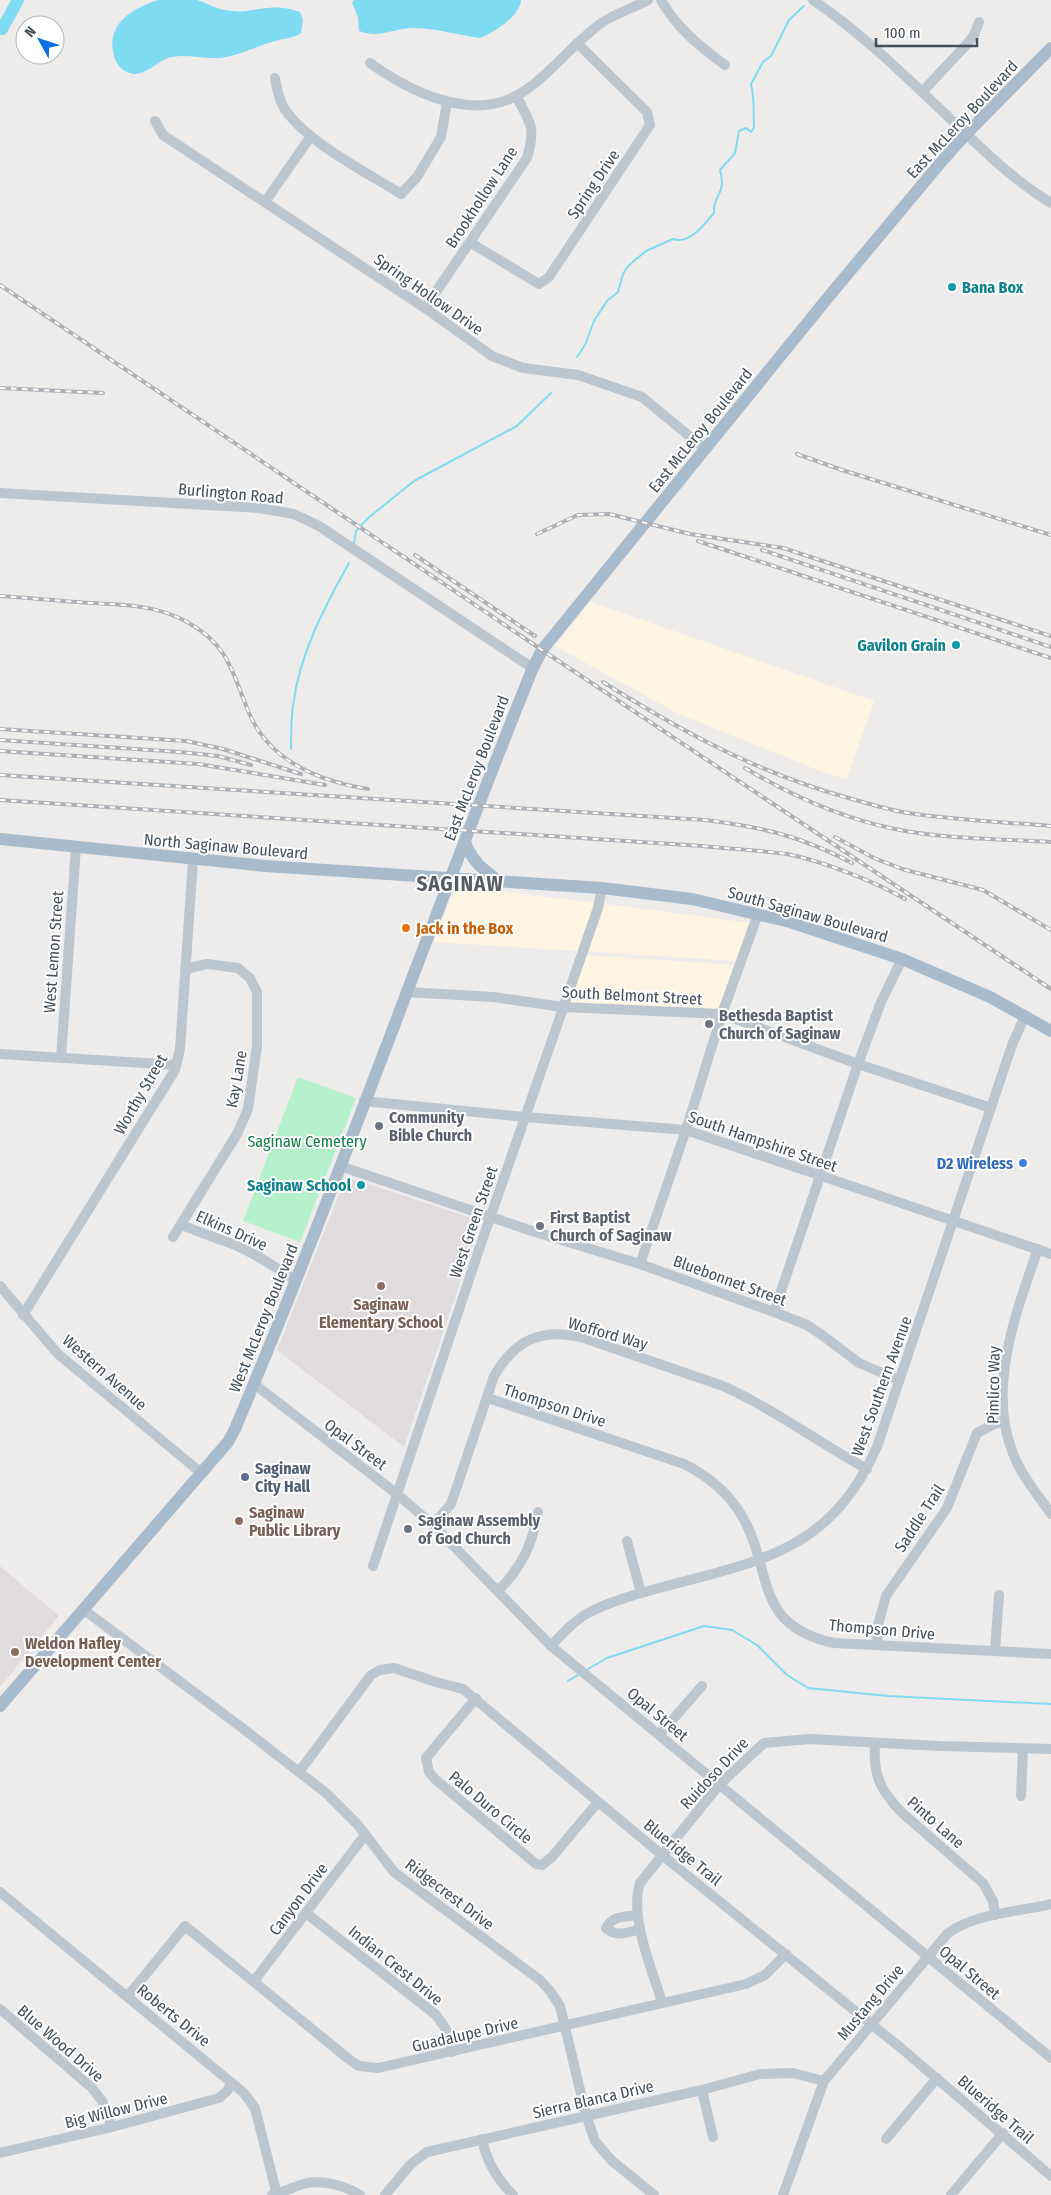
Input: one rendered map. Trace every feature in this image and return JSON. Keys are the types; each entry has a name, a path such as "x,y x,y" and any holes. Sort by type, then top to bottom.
{"main road":[{"name":"East McLeroy Boulevard","path":"449,880 532,670 551,638 836,288 966,134 1051,48"},
{"name":"North Saginaw Boulevard","path":"0,839 193,860 449,880"},
{"path":"465,842 469,855 476,864 500,882"},
{"name":"South Saginaw Boulevard","path":"449,880 602,888 675,896 758,914 825,932 902,959 968,987 1051,1031"},
{"name":"West McLeroy Boulevard","path":"0,1706 200,1472 228,1442 254,1384 296,1280 449,880"}],"street":[{"path":"370,63 387,76 447,102 481,106 516,96 542,76 576,43 602,23 648,0"},
{"path":"661,0 670,16 692,40 725,65"},
{"path":"813,0 842,20 922,92 1007,173 1051,203"},
{"path":"922,92 968,43 974,35 979,22"},
{"name":"Spring Drive","path":"471,242 539,284 549,277 650,125 647,112 576,43"},
{"path":"275,78 277,93 285,110 311,136 401,194 417,177 441,137 447,102"},
{"name":"Brookhollow Lane","path":"425,308 527,158 532,139 531,122 516,96"},
{"name":"Spring Hollow Drive","path":"154,120 163,135 425,308 492,356 523,368 578,374 642,396 705,449"},
{"path":"265,202 311,136"},
{"name":"Burlington Road","path":"0,493 250,507 294,514 319,526 528,665 532,670"},
{"name":"West Lemon Street","path":"61,1058 76,847"},
{"name":"Worthy Street","path":"23,1315 176,1065 180,1049 193,860"},
{"name":"West Green Street","path":"373,1566 396,1494 596,914 602,888"},
{"path":"640,1264 686,1130 722,1014 758,914"},
{"path":"774,1312 858,1064 881,1002 902,959"},
{"name":"Kay Lane","path":"174,1237 237,1134 248,1109 257,1046 258,1010 257,992 254,984 238,968 207,964 186,969"},
{"name":"South Belmont Street","path":"406,992 493,997 563,1007 722,1014 858,1064 991,1108"},
{"name":"West Southern Avenue","path":"551,1646 567,1629 587,1614 609,1604 641,1593 759,1560 797,1543 824,1524 850,1496 868,1469 877,1447 1012,1045 1025,1016"},
{"path":"0,1054 176,1065"},
{"name":"South Hampshire Street","path":"364,1101 686,1130 1051,1254"},
{"name":"Bluebonnet Street","path":"340,1166 532,1231 640,1264 774,1312 815,1330 859,1363 899,1380"},
{"name":"Elkins Drive","path":"182,1224 207,1236 231,1244 265,1261 296,1280"},
{"name":"Pimlico Way","path":"1038,1249 1014,1316 1007,1347 1004,1422 1013,1456 1020,1470 1051,1514"},
{"name":"Western Avenue","path":"0,1286 23,1315 40,1330 58,1354 200,1472"},
{"name":"Wofford Way","path":"433,1525 450,1504 494,1376 512,1351 542,1335 564,1333 671,1367 738,1393 868,1469"},
{"name":"Opal Street","path":"254,1384 433,1525 551,1646 1051,2058"},
{"name":"Thompson Drive","path":"488,1398 697,1470 719,1486 738,1508 748,1528 768,1594 773,1603 795,1626 826,1641 1051,1654"},
{"name":"Saddle Trail","path":"877,1645 878,1625 886,1596 947,1508 977,1433 994,1424 1004,1422"},
{"path":"498,1591 518,1569 526,1554 535,1530 538,1512"},
{"path":"627,1541 641,1593"},
{"path":"995,1651 999,1595"},
{"name":"Ridgecrest Drive","path":"84,1610 299,1772 358,1824 394,1872 540,1980 560,2006 586,2115 595,2140 602,2150 654,2195"},
{"name":"Blueridge Trail","path":"299,1772 371,1675 380,1670 394,1668 463,1689 662,1855 871,2023 1003,2133 1051,2176"},
{"path":"659,1735 702,1686"},
{"name":"Palo Duro Circle","path":"476,1698 426,1758 429,1772 435,1779 536,1864 542,1865 552,1857 598,1802"},
{"name":"Ruidoso Drive","path":"662,2002 640,1929 636,1901 640,1883 720,1785 764,1743 810,1739 1051,1748"},
{"name":"Pinto Lane","path":"875,1742 874,1760 876,1775 889,1799 900,1811 984,1883 993,1901 995,1915"},
{"path":"1021,1796 1023,1748"},
{"name":"Canyon Drive","path":"254,1981 365,1835"},
{"name":"Roberts Drive","path":"0,1892 244,2093 255,2108 275,2195"},
{"name":"Mustang Drive","path":"783,2195 824,2081 948,1933 959,1926 995,1915 1051,1904"},
{"name":"Indian Crest Drive","path":"306,1913 436,2015 446,2029 452,2052"},
{"path":"638,1915 616,1918 606,1928 612,1933 621,1934 640,1929"},
{"name":"Guadalupe Drive","path":"128,1996 185,1926 358,2066 378,2068 746,1984 765,1975 786,1954"},
{"name":"Blue Wood Drive","path":"0,2009 92,2088 102,2101 112,2127"},
{"name":"Sierra Blanca Drive","path":"385,2195 410,2164 427,2152 702,2090 760,2074 793,2073 824,2081"},
{"path":"886,2139 937,2078"},
{"name":"Big Willow Drive","path":"0,2153 112,2127 219,2098 232,2083"},
{"path":"702,2090 713,2137"},
{"path":"951,2195 1003,2133"},
{"path":"482,2139 484,2149 495,2172 513,2195"},
{"path":"275,2195 307,2183 325,2183 341,2186 360,2195"}],"shaded area":[{"path":"591,602 874,701 847,779 822,772 679,714 555,646"},
{"path":"456,886 750,923 738,961 434,942"},
{"path":"586,955 737,965 719,1010 570,1003"},
{"name":"Saginaw Elementary School","path":"346,1177 481,1221 404,1447 277,1350"},
{"name":"Weldon Hafley Development Center","path":"0,1566 59,1616 0,1687"}],"green space":[{"name":"Saginaw Cemetery","path":"298,1077 356,1098 300,1242 243,1221"}],"water":[{"path":"158,0 197,0 219,8 236,11 278,7 288,9 300,12 303,20 301,33 231,56 211,58 172,57 144,72 133,74 124,71 114,58 113,41 115,32 119,24 132,12"},
{"path":"354,0 521,0 520,6 506,23 480,38 421,28 406,28 373,34 359,31 358,17 352,3"}],"waterway":[{"path":"0,29 2,29 18,0"},
{"path":"577,357 585,345 594,321 607,301 618,292 623,274 628,266 646,251 673,239 679,240 691,236 714,213 715,202 722,185 720,170 735,153 739,131 746,128 751,132 754,128 751,84 763,62 771,56 789,20 804,6"},
{"path":"354,543 356,531 368,518 414,481 517,426 551,393"},
{"path":"291,749 292,711 301,668 314,632 349,563"},
{"path":"588,1669 607,1658 704,1626 732,1630 757,1645 787,1675 808,1688 888,1696 1051,1704"},
{"path":"568,1681 578,1675"}],"railway":[{"path":"0,285 542,650 1051,989"},
{"path":"0,388 103,393"},
{"path":"797,454 842,470 1051,535"},
{"path":"537,534 578,515 609,514 690,534 783,548 1051,636"},
{"path":"698,541 1051,658"},
{"path":"762,550 1051,647"},
{"path":"415,555 535,636"},
{"path":"0,596 116,604 152,609 176,616 201,631 221,650 233,672 249,713 258,730 283,756 298,766 332,781 368,789"},
{"path":"603,682 663,718 723,750 818,789 908,813 1051,826"},
{"path":"0,729 186,741 223,749 301,774"},
{"path":"0,740 180,752 218,756 251,765"},
{"path":"0,751 198,764 325,785"},
{"path":"745,768 817,805 855,819 895,829 932,835 1051,842"},
{"path":"0,775 705,820 781,834 816,846 852,863"},
{"path":"0,800 702,846 787,854 832,867 878,885 905,899"},
{"path":"835,837 874,858 902,869 983,890 1051,930"}],"place":[{"name":"Bana Box","path":"952,287"},
{"name":"Gavilon Grain","path":"956,645"},
{"name":"Jack in the Box","path":"406,928"},
{"name":"Bethesda Baptist Church of Saginaw","path":"709,1024"},
{"name":"Community Bible Church","path":"379,1126"},
{"name":"D2 Wireless","path":"1023,1163"},
{"name":"Saginaw School","path":"361,1185"},
{"name":"First Baptist Church of Saginaw","path":"540,1226"},
{"name":"Saginaw Elementary School","path":"381,1286"},
{"name":"Saginaw City Hall","path":"245,1477"},
{"name":"Saginaw Public Library","path":"239,1521"},
{"name":"Saginaw Assembly of God Church","path":"408,1529"},
{"name":"Weldon Hafley Development Center","path":"15,1652"}],"district":[{"name":"SAGINAW","path":"460,884"}]}
